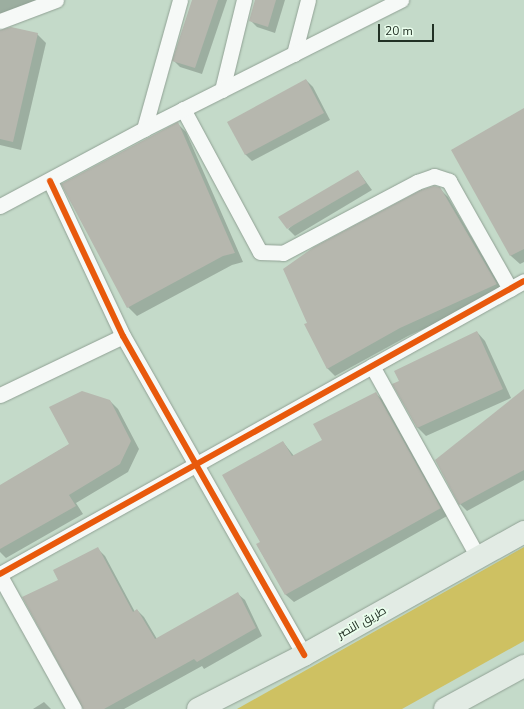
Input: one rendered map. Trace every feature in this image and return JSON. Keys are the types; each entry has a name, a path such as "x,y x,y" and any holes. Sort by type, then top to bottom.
{"main road":[{"name":"طريق النصر","path":"198,709 304,655 524,532"},
{"path":"445,709 524,666"}],"street":[{"path":"0,21 55,0"},
{"path":"144,129 180,0"},
{"path":"222,90 244,0"},
{"path":"294,54 308,0"},
{"path":"371,16 374,0"},
{"path":"0,206 50,181 183,109 402,0"},
{"path":"183,109 260,252 283,253 417,182 434,176 449,181 510,289"},
{"path":"50,181 123,336 304,655"},
{"path":"74,709 0,575 195,464 524,281"},
{"path":"0,395 123,336"},
{"path":"372,366 478,557"}],"shaded area":[{"path":"524,547 524,641 402,709 237,709"}],"building":[{"path":"192,0 218,0 195,68 172,61"},
{"path":"255,0 276,0 268,27 249,21"},
{"path":"11,27 38,33 13,142 0,139 0,30"},
{"path":"306,79 324,113 245,155 227,122"},
{"path":"524,108 524,249 510,256 451,150"},
{"path":"178,122 235,253 223,256 127,308 61,184"},
{"path":"358,170 366,183 287,229 278,217"},
{"path":"434,186 440,187 497,284 400,328 327,369 304,324 307,323 283,269 314,247 421,190"},
{"path":"477,331 503,389 417,428 392,384 399,381 394,371"},
{"path":"524,389 524,470 459,505 435,460"},
{"path":"82,391 110,400 131,441 120,464 69,495 76,506 0,549 0,485 69,444 49,407"},
{"path":"376,392 441,508 285,595 256,544 260,542 222,475 283,441 292,456 322,440 313,424"},
{"path":"98,547 133,612 137,609 155,639 238,592 256,628 197,662 194,659 104,709 83,709 22,597 58,580 53,570"}],"cycle path":[{"path":"50,181 123,336 304,655"},
{"path":"0,574 524,281"}]}
